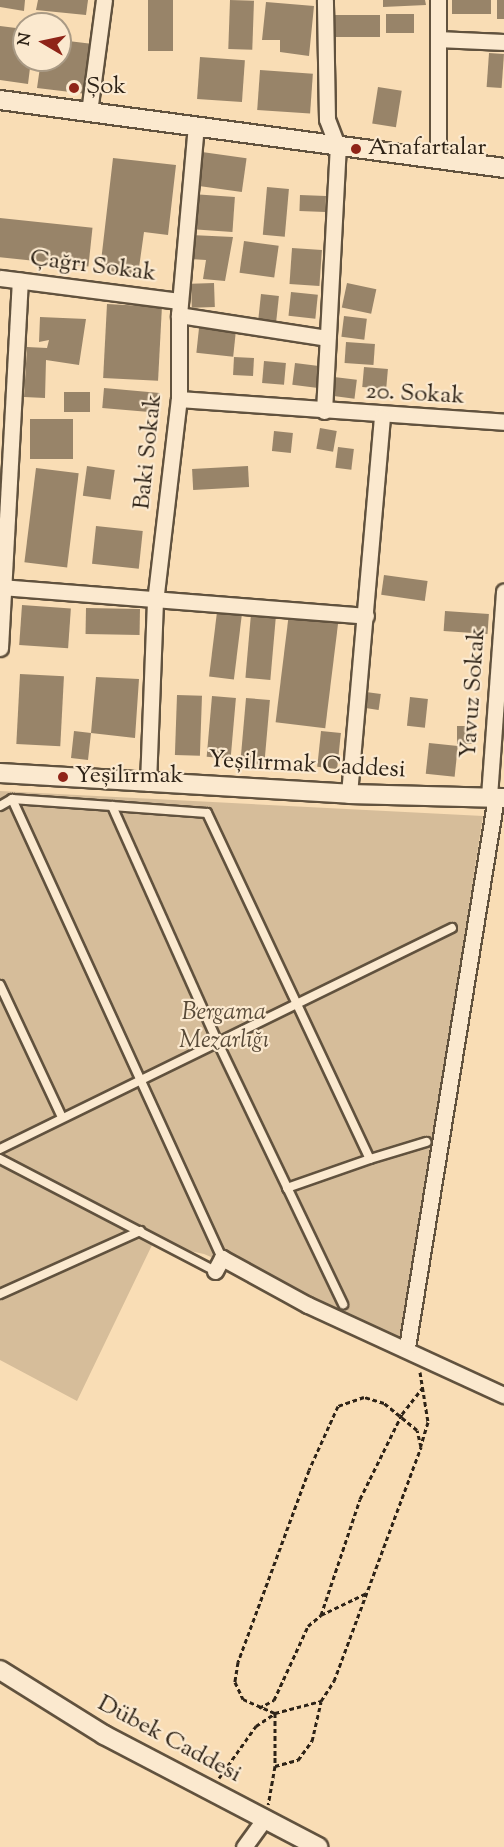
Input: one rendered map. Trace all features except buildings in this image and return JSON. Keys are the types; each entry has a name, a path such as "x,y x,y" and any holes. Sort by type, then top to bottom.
{"street":[{"path":"89,112 104,0"},
{"path":"324,411 338,148 327,119 325,0"},
{"path":"438,0 438,159"},
{"path":"439,39 504,42"},
{"path":"0,100 196,126 338,148 504,168"},
{"name":"Baki Sokak","path":"147,783 155,602 179,399 179,308 196,126"},
{"name":"Çağrı Sokak","path":"0,278 179,308 327,338"},
{"path":"0,648 20,281"},
{"name":"20. Sokak","path":"179,399 382,416 504,422"},
{"path":"350,794 382,416"},
{"path":"2,588 155,602 366,616"},
{"name":"Yavuz Sokak","path":"412,1349 496,797 504,592"},
{"name":"Yeşilırmak Caddesi","path":"0,773 350,794 496,797"},
{"path":"218,1264 412,1349 504,1395"},
{"name":"Dübek Caddesi","path":"0,1670 104,1735 318,1847"},
{"path":"244,1847 265,1818"}],"lane":[{"path":"0,806 12,799 207,813 370,1159"},
{"path":"12,799 141,1078 218,1264"},
{"path":"112,806 216,1041 343,1304"},
{"path":"0,1149 61,1115 216,1041 297,1006 452,928"},
{"path":"0,985 61,1115"},
{"path":"287,1188 426,1142"},
{"path":"0,1159 140,1231 218,1264"},
{"path":"0,1294 140,1231"}],"path":[{"path":"275,1766 298,1760 312,1741 321,1701 334,1681 421,1447 428,1422 412,1349"},
{"path":"321,1615 360,1499 402,1414 422,1388"},
{"path":"275,1713 259,1708 243,1699 235,1682 237,1662 327,1426 338,1406 350,1398 384,1403 402,1414 417,1430 421,1447"},
{"path":"259,1708 274,1700 308,1626 321,1615 368,1593"},
{"path":"211,1789 256,1726 275,1713 321,1701"},
{"path":"265,1818 275,1766 275,1713"}],"green space":[{"name":"Bergama Mezarlığı","path":"0,791 483,816 402,1339 204,1254 153,1243 77,1401 0,1360"}],"place":[{"name":"Şok","path":"74,88"},
{"name":"Anafartalar","path":"356,149"},
{"name":"Yeşilırmak","path":"63,777"}]}
